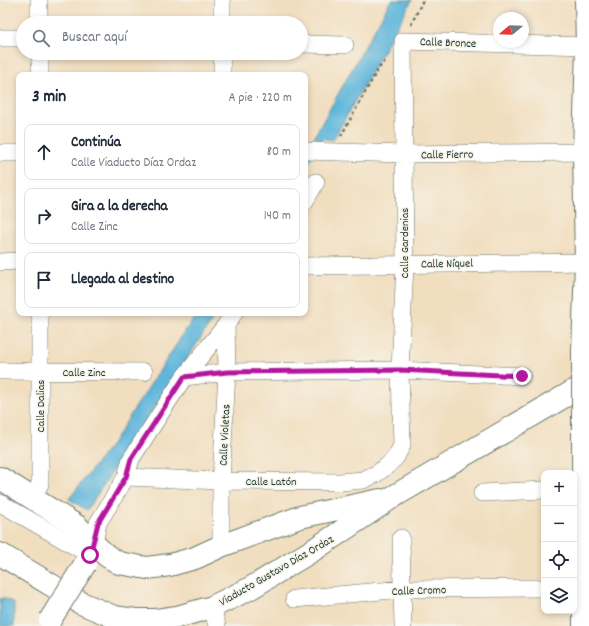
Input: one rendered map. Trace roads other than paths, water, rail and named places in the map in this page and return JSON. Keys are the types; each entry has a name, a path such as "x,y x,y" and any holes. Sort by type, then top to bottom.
{"main road":[{"path":"584,626 579,489 583,434 583,352 587,262 586,152 588,46 586,0"},
{"name":"Viaducto Gustavo Díaz Ordaz","path":"0,554 81,603 114,617 135,620 156,620 178,617 215,616 249,589 315,549 391,498 589,382"},
{"name":"Viaducto Gustavo Díaz Ordaz","path":"0,478 77,526 90,555 107,556 119,563 147,568 170,565 195,558 221,546 300,517 391,498"},
{"path":"47,623 90,555"}],"street":[{"path":"39,0 39,16"},
{"path":"222,0 222,16"},
{"path":"0,38 16,38"},
{"name":"Calle Bronce","path":"403,41 588,46"},
{"name":"Calle Gardenias","path":"402,445 400,370 405,264 403,41"},
{"path":"308,44 344,44"},
{"path":"40,60 40,72"},
{"path":"222,60 222,72"},
{"name":"Calle Fierro","path":"308,150 339,145 404,154 586,152"},
{"path":"0,153 16,153"},
{"path":"308,196 316,182"},
{"path":"0,262 16,262"},
{"name":"Calle Níquel","path":"308,266 587,262"},
{"name":"Calle Dalias","path":"32,498 40,484 40,316"},
{"path":"0,503 90,555 98,523 126,477 131,459 184,377 230,319"},
{"name":"Calle Violetas","path":"221,546 221,481 230,319"},
{"path":"184,377 227,372 400,370 522,376"},
{"name":"Calle Zinc","path":"0,371 144,372"},
{"name":"Calle Latón","path":"126,477 221,481 340,482 363,480 388,466 402,445"},
{"path":"482,493 541,490"},
{"path":"401,538 403,626"},
{"name":"Calle Cromo","path":"294,600 403,589 541,588"}],"water":[{"path":"391,0 412,0 333,140 314,137"},
{"path":"195,316 215,316 87,510 69,499 113,442"},
{"path":"3,598 14,603 14,626 0,626 0,599"}],"waterway":[{"path":"315,148 324,133"},
{"path":"308,160 311,155"}]}
